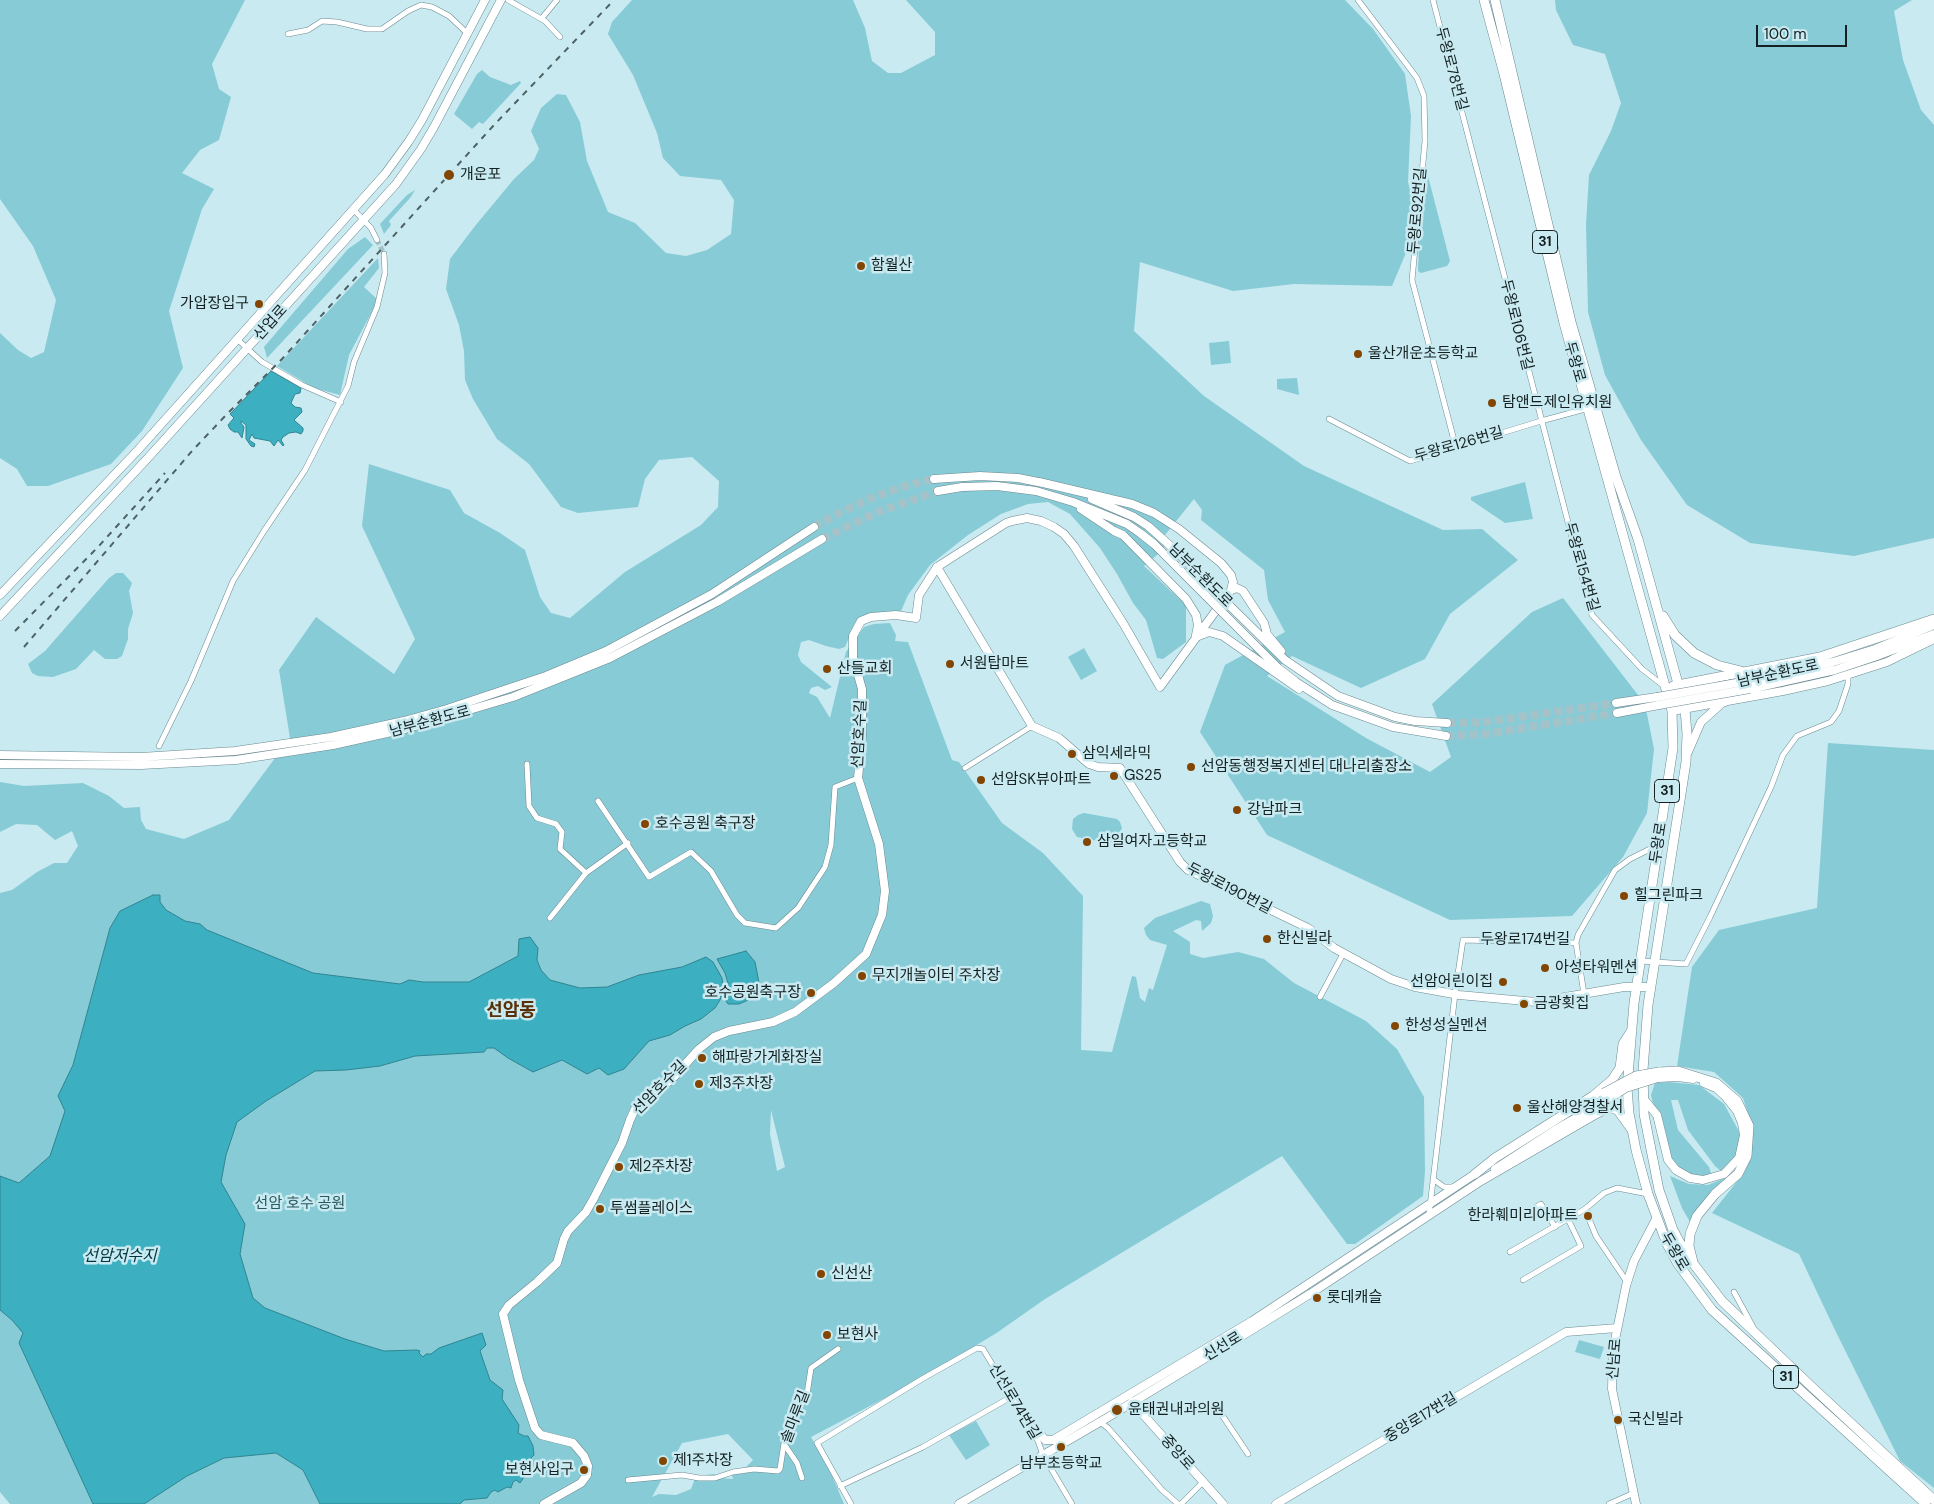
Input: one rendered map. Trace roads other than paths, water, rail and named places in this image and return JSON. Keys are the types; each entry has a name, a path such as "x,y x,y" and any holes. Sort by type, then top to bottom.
{"main road":[{"name":"산업로","path":"0,595 138,450 385,174 409,141 485,0"},
{"name":"산업로","path":"0,616 247,350 396,184 421,149 501,0"},
{"name":"두왕로","path":"1484,0 1564,323 1638,539 1685,709 1687,734 1686,762 1651,987 1645,1040 1644,1114 1659,1190 1674,1230 1686,1254 1695,1269 1722,1301 1934,1500"},
{"name":"두왕로","path":"1494,0 1592,407 1650,635 1672,711 1673,748 1637,986 1627,1088 1629,1113 1648,1194 1663,1236 1678,1264 1712,1310 1926,1504"},
{"name":"남부순환도로","path":"934,479 980,476 1018,478 1077,493 1134,516 1161,537 1269,646 1303,673 1338,696 1377,711 1415,721 1447,723"},
{"path":"1032,726 937,567 1012,520 1027,518 1041,520 1064,534 1074,546 1128,631 1160,687 1231,590 1232,578 1226,568 1162,517 1132,504 1039,482"},
{"name":"남부순환도로","path":"938,492 962,487 998,486 1018,488 1053,495 1127,524 1154,544 1284,672 1332,705 1393,728 1446,736"},
{"path":"1053,495 1075,505 1123,535 1145,557 1192,608 1198,625 1195,639"},
{"name":"남부순환도로","path":"208,758 367,730 447,709 546,676 606,651 679,612 744,574 814,527"},
{"name":"남부순환도로","path":"0,764 141,761 299,751 369,738 449,717 584,670 716,602 822,539"},
{"name":"선암호수길","path":"544,1504 582,1482 587,1475 588,1466 584,1456 573,1444 541,1434 535,1428 519,1380 503,1314 510,1305 556,1263 564,1239 586,1212 594,1198 622,1143 635,1109 672,1079 699,1049 714,1037 726,1032 773,1022 786,1017 805,1006 864,957 882,915 885,892 880,844 858,778 862,736 862,690 853,657 854,636 861,621 871,617 896,615 916,618 918,595 937,567"},
{"path":"1231,590 1237,588 1243,591 1264,623 1267,634 1284,655 1303,673"},
{"path":"1655,601 1675,635 1694,653 1709,662 1725,668 1752,671"},
{"path":"1666,687 1838,652 1934,620"},
{"name":"남부순환도로","path":"1616,703 1749,685 1875,649 1934,626"},
{"path":"1195,639 1209,632 1223,636 1289,683 1350,713"},
{"name":"남부순환도로","path":"1618,713 1749,685 1835,670 1934,634"},
{"path":"1672,711 1811,685 1848,675 1886,662 1934,639"},
{"path":"1719,677 1711,682 1708,693 1715,701 1724,702"},
{"path":"1686,762 1691,744 1701,722 1724,702"},
{"name":"두왕로190번길","path":"1032,726 1059,738 1089,764 1098,767 1120,768 1180,862 1188,870 1308,928 1343,954 1391,979 1415,987 1455,994 1536,1002 1624,987 1651,987"},
{"name":"남부순환도로","path":"0,755 141,761"},
{"path":"1478,1178 1495,1158 1593,1096 1612,1080 1620,1068 1623,1044 1632,1030"},
{"path":"1658,1075 1678,1071 1716,1083 1737,1101 1749,1126 1747,1156 1738,1174 1714,1194 1697,1216 1690,1234 1689,1246 1695,1269"},
{"path":"1478,1178 1500,1161 1636,1076 1658,1075 1678,1077 1702,1081 1716,1088 1725,1096 1737,1112 1742,1123 1744,1135 1739,1158 1724,1174 1704,1180 1690,1178 1676,1170 1668,1160 1657,1115 1643,1098"},
{"path":"1478,1178 1609,1108 1617,1110 1634,1133"},
{"name":"신선로","path":"959,1504 1100,1422 1129,1400 1456,1186 1478,1178"},
{"name":"신선로","path":"1055,1439 1129,1400 1310,1294 1429,1216 1478,1178"},
{"name":"신남로","path":"1636,1504 1612,1389 1613,1350 1627,1282 1634,1262 1656,1219"},
{"name":"중앙로17번길","path":"1276,1504 1286,1502 1566,1332 1617,1328"},
{"name":"중앙로","path":"1129,1400 1223,1504"},
{"path":"1028,1425 1033,1425 1045,1440 1055,1439"},
{"path":"1043,1455 1055,1439"}],"street":[{"path":"508,0 542,18 560,38"},
{"path":"542,18 557,0"},
{"name":"두왕로92번길","path":"1358,0 1417,78 1424,96 1424,141 1412,280 1456,448"},
{"name":"두왕로78번길","path":"1434,3 1500,259"},
{"path":"288,34 308,30 322,22 337,22 368,29 382,29 421,4 432,7 449,16 468,33"},
{"path":"354,210 371,228 377,240"},
{"path":"159,746 191,681 233,581 305,470 341,402 348,386 354,362 377,307 385,273 384,254"},
{"name":"두왕로106번길","path":"1500,259 1541,420"},
{"path":"237,339 262,362 288,378 341,402"},
{"name":"두왕로126번길","path":"1329,419 1410,461 1541,420 1592,407"},
{"name":"두왕로154번길","path":"1541,420 1592,615 1642,669 1677,696 1685,709"},
{"path":"1641,961 1686,964 1771,787 1783,755 1797,736 1831,722 1840,711 1848,684 1848,675"},
{"path":"965,768 1032,726"},
{"path":"527,764 529,806 537,818 556,824 562,832 560,849 586,873"},
{"path":"598,801 628,843 649,877 691,852 711,871 737,914 745,923 776,928 798,908 826,867 831,844 835,787 858,778"},
{"path":"550,918 586,873 628,843"},
{"name":"두왕로174번길","path":"1455,994 1463,940 1576,943 1578,935 1603,888 1615,870 1630,859 1658,845"},
{"path":"1576,943 1584,994"},
{"path":"1320,997 1343,954"},
{"path":"1429,1216 1455,994"},
{"path":"1433,1179 1444,1187 1456,1186"},
{"path":"1510,1252 1584,1209 1604,1193 1617,1188 1648,1194"},
{"path":"1526,1213 1542,1204 1554,1227"},
{"path":"1584,1209 1596,1236 1627,1282"},
{"path":"1522,1280 1581,1246 1568,1219"},
{"path":"1734,1292 1758,1336"},
{"name":"신선로74번길","path":"840,1486 816,1443 978,1348 983,1350 1038,1441 1043,1455 1072,1504"},
{"name":"솔마루길","path":"628,1480 682,1475 715,1478 733,1472 754,1469 780,1470 785,1437 807,1394 812,1368 838,1349"},
{"path":"851,1504 840,1486 923,1447 1011,1397"},
{"path":"1222,1415 1248,1454"},
{"path":"1100,1422 1108,1428 1162,1490 1180,1504 1204,1482"},
{"path":"784,1444 799,1468 802,1477"},
{"path":"1608,1504 1634,1493"}],"water":[{"path":"271,371 301,388 300,393 295,394 291,403 295,407 301,408 302,412 294,420 303,428 303,431 301,434 296,432 289,433 283,437 281,440 283,446 278,440 274,446 270,441 254,438 252,434 249,440 255,444 254,447 246,439 246,425 241,421 244,427 242,438 238,432 230,429 228,425 234,418 230,414"},
{"name":"선암저수지","path":"153,895 160,895 160,902 166,910 185,921 200,924 207,930 313,973 400,984 409,980 423,982 469,982 518,956 519,939 530,937 538,948 537,960 541,970 550,980 580,988 607,987 639,975 682,967 706,957 713,962 722,978 723,988 720,1000 715,1008 701,1019 670,1035 649,1041 624,1069 608,1075 599,1068 587,1074 562,1060 533,1072 494,1048 487,1048 484,1052 415,1056 380,1066 315,1071 266,1101 237,1122 226,1155 221,1182 245,1224 240,1254 253,1298 265,1308 345,1339 384,1351 417,1350 420,1351 419,1353 423,1357 439,1348 482,1333 486,1345 480,1351 490,1380 503,1390 502,1399 519,1425 518,1433 528,1436 533,1446 532,1465 520,1483 516,1480 511,1488 507,1487 498,1492 495,1490 487,1498 464,1500 460,1504 320,1504 303,1470 276,1453 224,1458 187,1476 144,1504 93,1504 19,1343 23,1333 0,1310 0,1176 19,1183 50,1156 65,1111 58,1096 73,1065 110,928 120,911"},
{"path":"746,951 755,962 760,988 753,998 739,1004 728,1004 726,1001 728,983 717,959"}],"tunnel":[{"path":"377,240 384,254"},
{"path":"814,527 871,498 908,485 934,479"},
{"path":"822,539 878,512 938,491"},
{"path":"1447,723 1484,722 1616,703"},
{"path":"1446,736 1486,734 1617,713"}],"railway":[{"path":"24,647 192,451 282,359 494,125 614,0"},
{"path":"15,631 98,547 165,473"}],"place":[{"name":"개운포","path":"449,175"},
{"name":"함월산","path":"861,266"},
{"name":"가압장입구","path":"259,304"},
{"name":"울산개운초등학교","path":"1358,354"},
{"name":"탐앤드제인유치원","path":"1492,403"},
{"name":"서원탑마트","path":"950,664"},
{"name":"산들교회","path":"827,669"},
{"name":"삼익세라믹","path":"1072,754"},
{"name":"선암동행정복지센터 대나리출장소","path":"1191,767"},
{"name":"GS25","path":"1114,776"},
{"name":"선암SK뷰아파트","path":"981,780"},
{"name":"강남파크","path":"1237,810"},
{"name":"호수공원 축구장","path":"645,824"},
{"name":"삼일여자고등학교","path":"1087,842"},
{"name":"힐그린파크","path":"1624,896"},
{"name":"한신빌라","path":"1267,939"},
{"name":"아성타워멘션","path":"1545,968"},
{"name":"무지개놀이터 주차장","path":"862,976"},
{"name":"선암어린이집","path":"1503,982"},
{"name":"호수공원축구장","path":"811,993"},
{"name":"금광횟집","path":"1524,1004"},
{"name":"한성성실멘션","path":"1395,1026"},
{"name":"해파랑가게화장실","path":"702,1058"},
{"name":"제3주차장","path":"699,1084"},
{"name":"울산해양경찰서","path":"1517,1108"},
{"name":"제2주차장","path":"619,1167"},
{"name":"투썸플레이스","path":"600,1209"},
{"name":"한라훼미리아파트","path":"1588,1216"},
{"name":"신선산","path":"821,1274"},
{"name":"롯데캐슬","path":"1317,1298"},
{"name":"보현사","path":"827,1335"},
{"name":"윤태권내과의원","path":"1117,1410"},
{"name":"국신빌라","path":"1618,1420"},
{"name":"남부초등학교","path":"1061,1447"},
{"name":"제1주차장","path":"663,1461"},
{"name":"보현사입구","path":"584,1470"}],"district":[{"name":"선암동","path":"511,1011"}],"park label":[{"name":"선암 호수 공원","path":"300,1204"}]}
